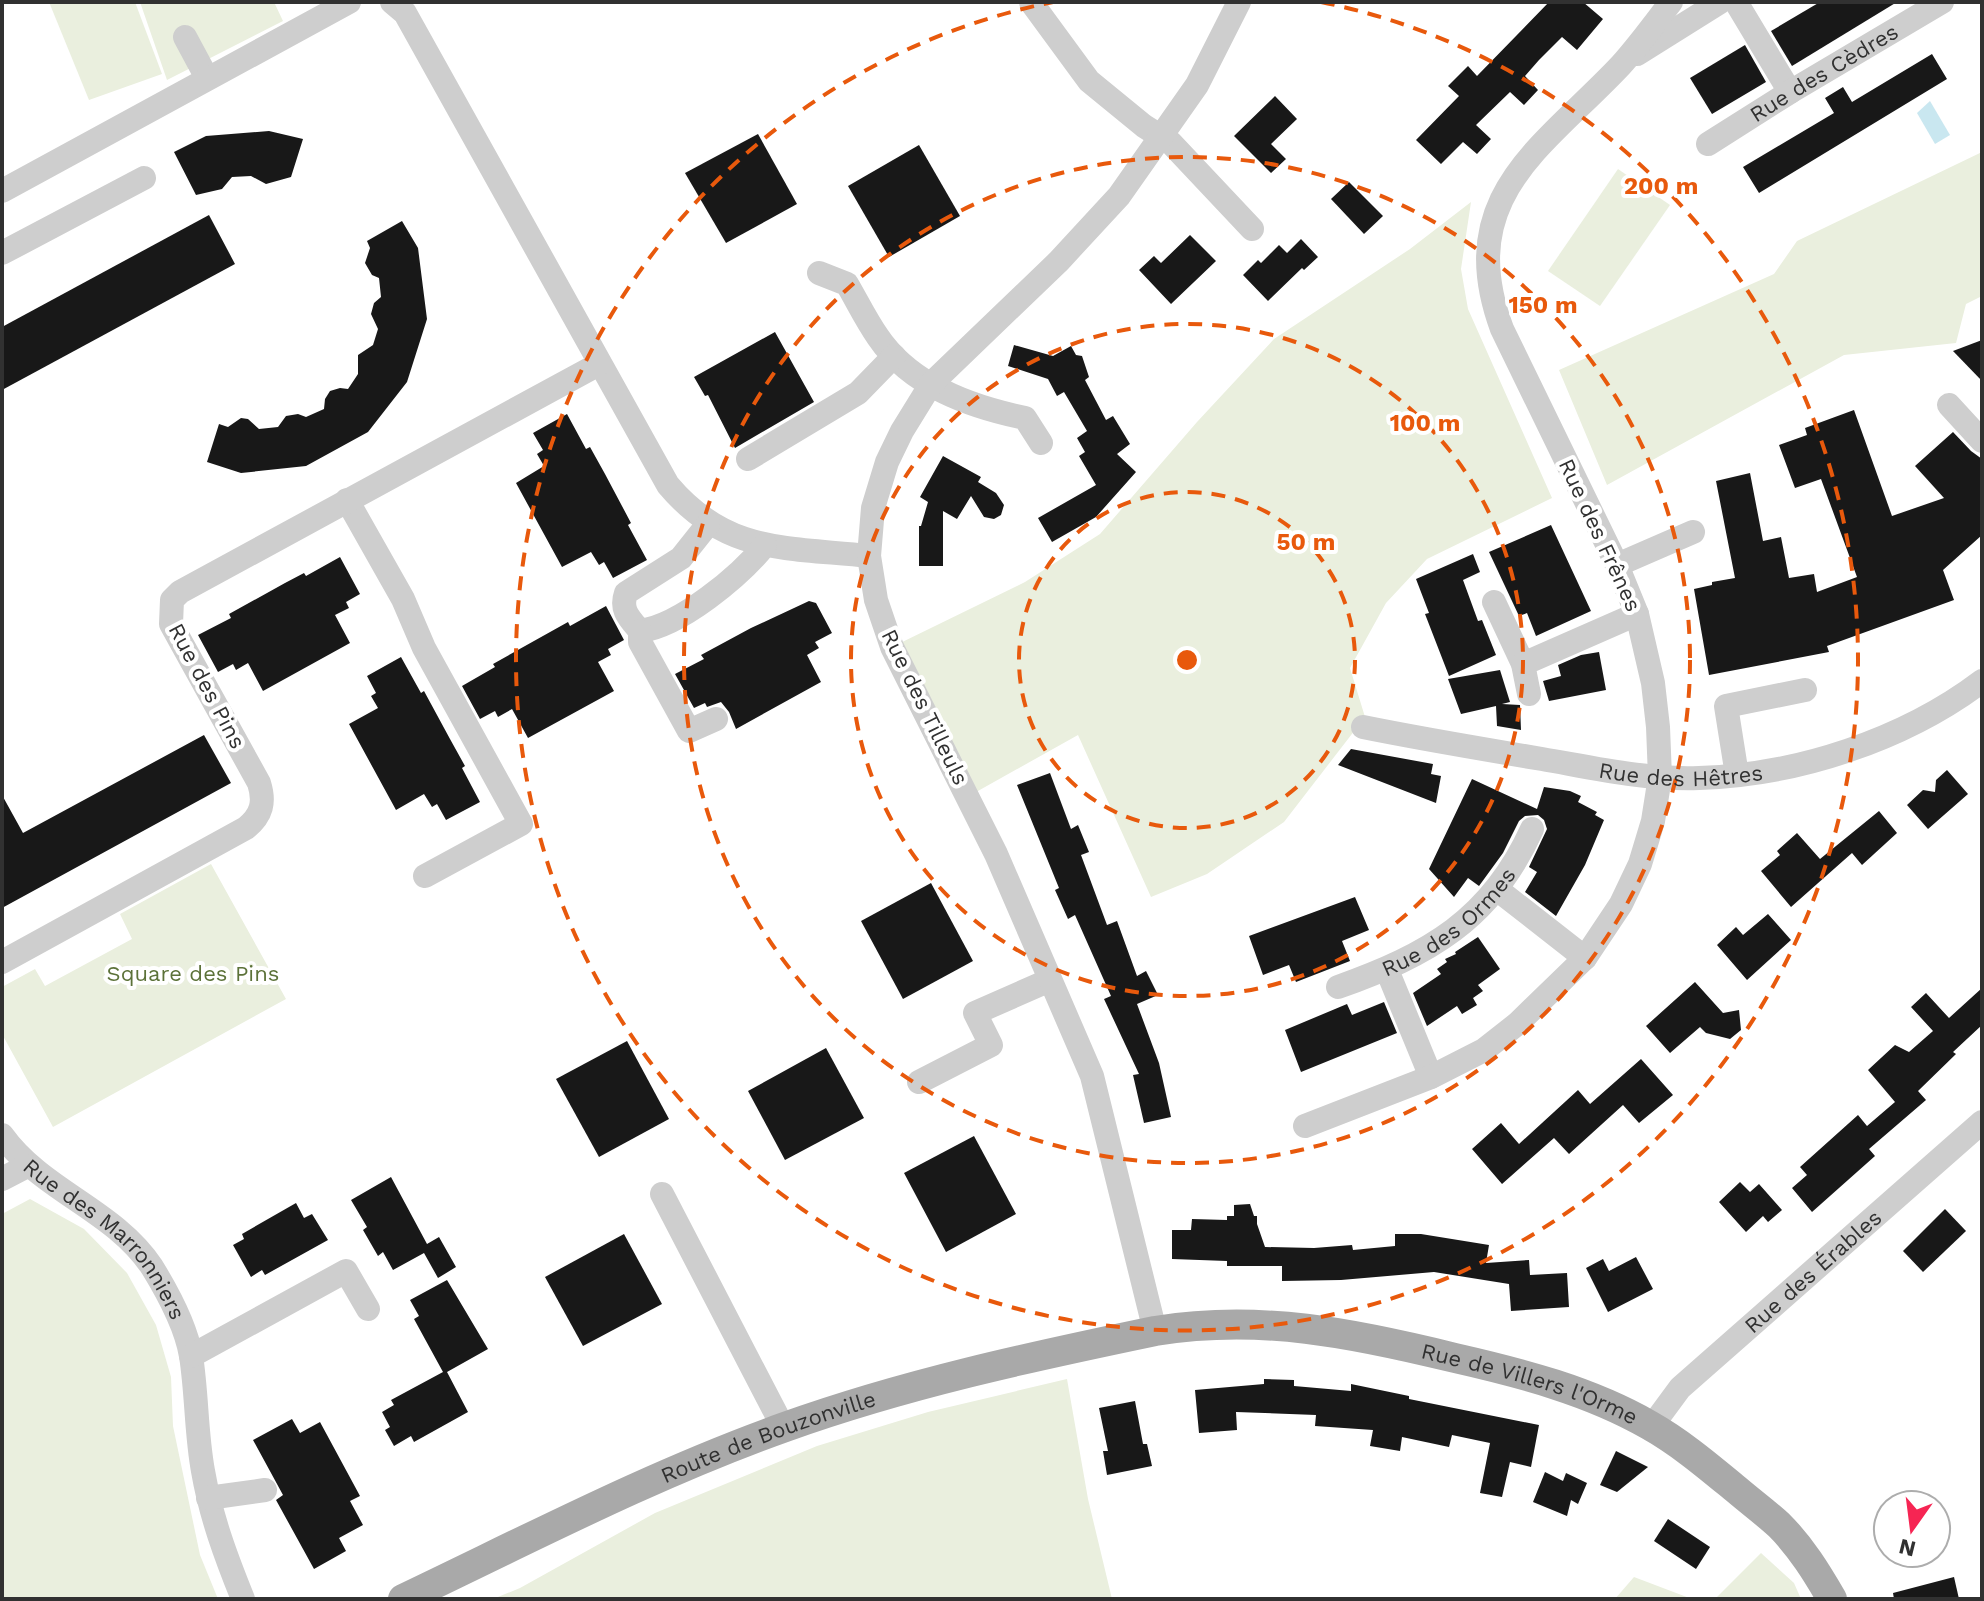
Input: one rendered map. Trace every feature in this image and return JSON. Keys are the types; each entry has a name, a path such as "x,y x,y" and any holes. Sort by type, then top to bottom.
{"main road":[{"name":"Rue de Villers l'Orme","path":"1155,1331 1256,1324 1314,1328 1372,1338 1506,1370 1608,1403 1652,1426 1698,1458 1779,1525 1811,1563 1832,1599"},
{"name":"Route de Bouzonville","path":"403,1599 645,1483 783,1427 913,1387 1155,1331"}],"street":[{"path":"2,191 349,2"},
{"path":"392,2 405,13 668,485 687,507 708,524 737,537 765,545 869,556"},
{"path":"1031,2 1089,81 1171,143 1252,229"},
{"name":"Rue des Tilleuls","path":"1155,1331 1092,1076 976,811 892,647 876,600 869,556 873,508 887,462 931,384 1059,261 1119,196 1197,85 1239,2"},
{"name":"Rue des Frênes","path":"1305,1126 1431,1077 1484,1050 1517,1024 1585,958 1621,904 1640,864 1653,821 1660,777 1653,683 1637,614 1617,565 1502,329 1490,297 1488,250 1493,222 1503,194 1533,151 1681,7 1720,2"},
{"path":"1736,2 1790,92"},
{"name":"Rue des Cèdres","path":"1708,144 1942,2"},
{"path":"185,37 207,78"},
{"path":"2,253 144,178"},
{"path":"819,273 847,284 878,338 921,379 980,409 1025,418 1041,443"},
{"path":"748,459 858,393 894,356"},
{"name":"Rue des Pins","path":"2,962 246,828 257,819 263,795 259,783 171,624 172,600 180,592 599,364"},
{"path":"1949,405 1982,441"},
{"path":"347,500 403,599 424,648 521,824 425,876"},
{"path":"708,524 681,558 626,593 623,603 625,614 640,631 640,642 689,731 716,719"},
{"path":"1617,565 1693,532"},
{"path":"640,631 657,629 727,585 765,545"},
{"path":"1494,602 1523,664 1529,694"},
{"path":"1523,664 1637,614"},
{"name":"Rue des Hêtres","path":"1363,727 1630,775 1737,775 1812,762 1867,745 1938,709 1982,681"},
{"path":"1737,775 1726,706 1805,690"},
{"name":"Rue des Ormes","path":"1338,987 1387,970 1443,939 1498,890 1519,859 1532,829"},
{"path":"1498,890 1585,958"},
{"path":"1387,970 1431,1077"},
{"path":"919,1082 991,1045 975,1013 1050,980"},
{"name":"Rue des Érables","path":"1652,1426 1680,1388 1982,1122"},
{"name":"Rue des Marronniers","path":"2,1135 27,1166 98,1213 150,1264 182,1327 191,1356 197,1433 208,1498 216,1531 243,1599"},
{"path":"2,1179 27,1166"},
{"path":"662,1194 783,1427"},
{"name":"Rue des Marronniers","path":"191,1356 346,1271 368,1309"},
{"path":"208,1498 265,1490"}],"green space":[{"path":"49,2 135,2 162,74 89,100"},
{"path":"140,2 274,2 283,21 167,80"},
{"path":"1982,152 1982,296 1966,304 1956,343 1844,355 1607,485 1559,370 1774,274 1797,241"},
{"path":"1618,169 1670,205 1600,306 1548,271"},
{"path":"1471,202 1461,269 1468,309 1552,498 1427,559 1386,603 1350,668 1365,717 1284,822 1207,874 1151,897 1078,735 969,796 892,647 1025,582 1100,534 1274,339 1410,249"},
{"name":"Square des Pins","path":"211,864 286,999 53,1127 2,1034 2,987 35,969 45,986 132,939 120,914"},
{"path":"30,1199 84,1229 127,1273 156,1325 171,1377 173,1426 200,1555 218,1599 2,1599 2,1214"},
{"path":"1067,1379 1088,1499 1112,1599 493,1599 520,1588 655,1513 817,1446 928,1412"},
{"path":"1761,1553 1794,1583 1801,1599 1715,1599"},
{"path":"1634,1577 1692,1599 1615,1599"}],"water":[{"path":"1930,101 1950,135 1935,144 1917,113"}],"building":[{"path":"1549,2 1583,2 1603,19 1577,50 1562,37 1539,60 1525,76 1538,90 1524,105 1510,92 1476,125 1491,139 1477,154 1463,142 1441,164 1416,140 1459,96 1448,86 1468,66 1477,76"},
{"path":"1820,2 1897,2 1792,66 1771,31"},
{"path":"1745,45 1766,82 1712,114 1690,78"},
{"path":"1932,54 1947,79 1759,193 1743,167 1834,113 1825,98 1843,87 1852,102"},
{"path":"1275,96 1297,119 1271,144 1286,159 1271,173 1234,136"},
{"path":"269,131 303,139 291,177 266,184 251,176 232,177 222,189 196,195 174,152 206,136"},
{"path":"758,134 797,204 726,243 685,173"},
{"path":"919,145 960,216 889,257 848,186"},
{"path":"1349,182 1383,216 1364,234 1331,199"},
{"path":"209,215 235,264 2,390 2,327"},
{"path":"402,221 418,248 427,319 407,382 368,432 306,466 241,473 207,462 219,424 228,427 241,418 248,419 259,429 278,427 286,416 298,414 306,417 324,409 330,391 348,389 358,374 358,355 373,345 378,329 371,314 374,303 381,297 379,278 372,275 365,263 370,248 367,241"},
{"path":"1190,235 1216,261 1171,304 1139,270 1154,256 1161,263"},
{"path":"1301,239 1318,257 1268,301 1243,275 1279,245 1287,253"},
{"path":"775,332 814,402 735,448 708,395 705,396 694,377"},
{"path":"1982,340 1982,381 1953,351"},
{"path":"1014,345 1053,356 1071,346 1076,355 1082,356 1089,377 1085,380 1106,420 1113,416 1130,444 1117,454 1136,472 1096,517 1052,542 1038,518 1096,485 1079,456 1085,452 1077,438 1087,431 1064,392 1057,396 1048,379 1008,366"},
{"path":"1854,410 1892,516 1944,498 1915,466 1953,432 1982,459 1982,535 1943,570 1954,600 1827,646 1829,652 1709,675 1694,589 1735,578 1716,481 1750,473 1763,541 1781,537 1789,578 1814,574 1817,592 1857,577 1821,479 1795,488 1779,445 1807,435 1805,428"},
{"path":"567,414 586,449 590,447 605,474 647,560 613,578 604,562 599,565 591,552 562,567 516,483 544,466 537,454 543,450 533,433"},
{"path":"943,456 981,477 978,482 996,493 1004,505 1001,515 994,519 984,517 971,496 957,519 943,511 943,566 919,566 919,526 928,502 920,497"},
{"path":"1551,525 1591,611 1536,636 1527,613 1519,616 1489,552"},
{"path":"1473,554 1480,572 1463,580 1478,621 1482,620 1496,655 1449,676 1425,614 1429,613 1416,579"},
{"path":"340,557 360,594 346,602 349,608 335,615 350,643 263,691 248,663 236,670 233,664 218,672 198,635 285,583 304,573 306,576"},
{"path":"809,601 816,603 832,633 815,642 819,648 807,655 821,682 736,729 721,702 707,707 705,703 694,708 675,674 704,659 701,655"},
{"path":"606,606 624,640 608,649 611,655 598,662 614,691 528,738 512,709 498,717 495,711 480,719 462,686 495,667 493,664 568,622 570,626"},
{"path":"1599,652 1606,690 1549,701 1543,681 1561,676 1558,665 1581,655"},
{"path":"401,657 421,693 424,691 465,766 462,768 480,802 446,820 437,804 432,807 424,794 396,810 349,724 378,708 371,696 376,693 367,676"},
{"path":"1500,670 1510,702 1502,704 1520,705 1521,730 1497,726 1496,706 1461,714 1448,679"},
{"path":"204,735 231,783 2,908 2,795 23,833"},
{"path":"1351,749 1433,764 1431,774 1441,776 1436,803 1338,765"},
{"path":"1947,770 1968,794 1928,829 1907,805 1923,790 1935,792 1936,780"},
{"path":"1050,773 1071,829 1078,825 1089,852 1081,855 1107,925 1117,921 1137,976 1146,971 1158,995 1137,1004 1159,1063 1171,1117 1144,1123 1133,1075 1139,1074 1104,999 1111,996 1075,915 1068,919 1055,890 1059,888 1017,785"},
{"path":"1472,779 1537,809 1544,787 1570,791 1581,796 1578,802 1597,812 1595,815 1604,820 1585,865 1556,916 1525,892 1537,872 1529,867 1547,829 1538,815 1525,816 1519,821 1503,853 1479,886 1468,878 1454,897 1429,869"},
{"path":"1879,811 1897,833 1862,865 1852,853 1791,907 1761,871 1780,855 1777,851 1797,833 1820,859"},
{"path":"931,883 973,961 903,999 861,921"},
{"path":"1355,897 1369,930 1342,941 1350,961 1296,982 1289,965 1263,975 1249,936"},
{"path":"1768,914 1791,940 1747,980 1717,945 1736,927 1743,935"},
{"path":"1478,937 1500,969 1478,985 1483,991 1473,998 1477,1005 1462,1014 1457,1006 1427,1026 1413,993 1441,974 1437,969 1447,962 1445,959"},
{"path":"1695,982 1723,1013 1739,1010 1741,1030 1730,1039 1706,1033 1700,1027 1670,1053 1646,1026"},
{"path":"1982,988 1982,1025 1918,1091 1926,1100 1869,1149 1875,1156 1812,1212 1792,1188 1807,1175 1800,1167 1858,1115 1867,1126 1895,1102 1868,1070 1895,1045 1909,1052 1933,1031 1911,1007 1926,993 1949,1018"},
{"path":"1384,1002 1397,1033 1301,1072 1285,1030 1347,1004 1352,1015"},
{"path":"627,1041 669,1119 599,1157 556,1079"},
{"path":"826,1048 864,1118 785,1160 748,1091"},
{"path":"1641,1059 1673,1095 1639,1123 1623,1105 1569,1154 1554,1138 1502,1184 1472,1149 1501,1123 1519,1144 1578,1090 1590,1104"},
{"path":"974,1136 1016,1214 946,1252 904,1173"},
{"path":"391,1177 427,1244 439,1237 456,1267 438,1278 424,1253 393,1270 383,1252 378,1256 363,1230 367,1227 351,1200"},
{"path":"1740,1182 1750,1192 1759,1184 1782,1210 1768,1222 1763,1216 1746,1232 1719,1202"},
{"path":"296,1203 304,1218 312,1214 328,1240 265,1275 262,1270 251,1277 233,1245 244,1239 242,1234"},
{"path":"1250,1204 1254,1216 1257,1216 1265,1247 1352,1245 1353,1250 1395,1246 1395,1234 1421,1234 1489,1245 1486,1263 1529,1260 1530,1275 1567,1273 1569,1307 1511,1311 1509,1284 1434,1272 1341,1280 1282,1281 1282,1266 1227,1266 1227,1261 1172,1259 1172,1230 1191,1230 1192,1219 1227,1220 1227,1216 1234,1216 1234,1205"},
{"path":"1945,1209 1966,1231 1923,1272 1903,1251"},
{"path":"624,1234 662,1304 583,1346 545,1277"},
{"path":"1636,1257 1653,1289 1608,1312 1586,1268 1603,1259 1609,1271"},
{"path":"447,1280 488,1349 447,1372 468,1412 414,1442 411,1436 394,1446 385,1430 390,1427 382,1412 394,1405 391,1400 443,1372 414,1319 419,1316 410,1300"},
{"path":"1264,1379 1294,1380 1294,1386 1351,1391 1351,1384 1539,1425 1531,1467 1510,1462 1502,1497 1480,1493 1490,1443 1452,1435 1449,1447 1402,1437 1400,1451 1370,1446 1373,1430 1315,1426 1316,1415 1236,1412 1237,1430 1199,1433 1195,1390 1264,1384"},
{"path":"1135,1401 1143,1444 1147,1444 1152,1466 1107,1475 1103,1451 1108,1451 1099,1408"},
{"path":"292,1419 300,1433 320,1422 360,1496 350,1501 363,1525 339,1538 346,1551 314,1569 276,1500 283,1495 253,1440"},
{"path":"1616,1451 1648,1467 1617,1492 1600,1485"},
{"path":"1545,1472 1563,1481 1566,1473 1587,1483 1578,1504 1571,1500 1567,1516 1533,1502"},
{"path":"1668,1519 1710,1547 1696,1569 1654,1541"},
{"path":"1954,1577 1959,1599 1894,1599 1893,1593"}]}
